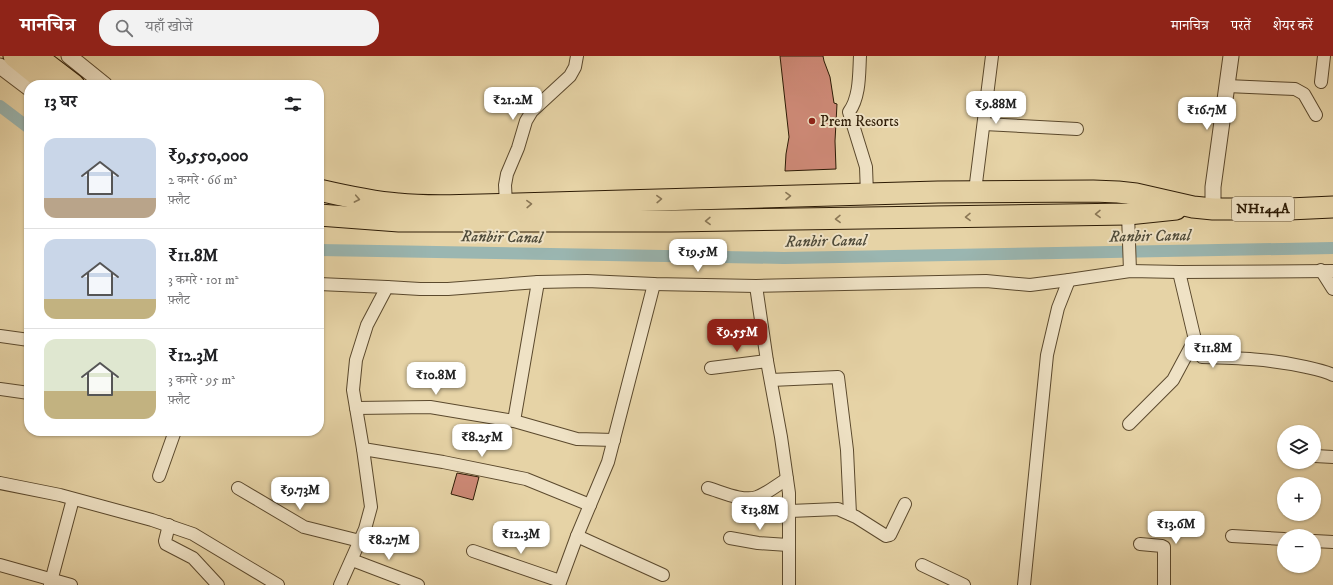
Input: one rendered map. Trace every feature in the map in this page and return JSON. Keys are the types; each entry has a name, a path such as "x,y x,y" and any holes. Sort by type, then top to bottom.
{"highway":[{"path":"14,56 44,80"},
{"path":"36,56 67,80"},
{"path":"324,191 364,200 431,206 976,191 1093,191 1136,194 1193,207"},
{"name":"NH144A","path":"324,215 399,221 670,221 1128,214 1193,207 1213,209 1289,210 1333,207"}],"street":[{"path":"69,56 99,80"},
{"path":"506,204 505,185 507,174 518,148 526,121 532,111 570,76 575,67 577,56"},
{"path":"860,56 857,92 853,106 849,112 866,167 867,194"},
{"path":"976,191 992,56"},
{"path":"1213,209 1213,187 1231,56"},
{"path":"1321,82 1324,56"},
{"path":"0,66 24,84"},
{"path":"1227,86 1295,89 1304,94 1316,114"},
{"path":"984,124 1077,129"},
{"path":"1128,214 1129,265"},
{"path":"324,284 448,289 538,282 588,281 756,286 986,281 1030,284 1069,280 1129,265 1179,272 1327,270 1333,289"},
{"path":"1179,272 1194,339 1198,352 1202,357 1248,358 1289,363 1333,375"},
{"path":"1024,585 1047,355 1058,308 1069,280"},
{"path":"514,421 538,282"},
{"path":"473,551 560,583 577,536 608,462 654,284"},
{"path":"756,286 767,361 782,437 787,479 790,511 788,545 789,585"},
{"path":"340,585 360,541 369,517 370,507 354,390 356,360 367,325 387,287"},
{"path":"0,336 24,339"},
{"path":"1128,424 1173,380 1194,339"},
{"path":"711,368 767,361"},
{"path":"771,380 838,377 847,450 850,514"},
{"path":"0,389 24,392"},
{"path":"356,408 430,406 514,421 578,439 614,440"},
{"path":"159,476 173,436"},
{"path":"363,448 443,462 526,480 590,505"},
{"path":"1321,456 1333,457"},
{"path":"708,488 741,497 752,498 760,496 787,479"},
{"path":"0,483 73,499 169,525 194,534 278,585"},
{"path":"238,488 304,527 360,541"},
{"path":"51,582 73,499"},
{"path":"790,511 838,510 850,514 886,536 890,534 905,504"},
{"path":"169,525 165,541 166,544 193,558 218,585"},
{"path":"577,536 663,575"},
{"path":"1232,536 1277,539"},
{"path":"730,538 758,543 788,545"},
{"path":"1321,541 1333,542"},
{"path":"1140,544 1160,545 1164,547 1164,585"},
{"path":"352,560 418,585"},
{"path":"0,565 51,582 71,585"},
{"path":"922,565 964,585"}],"building":[{"name":"Prem Resorts","path":"780,56 823,56 830,77 834,103 837,104 835,141 836,169 785,171 789,137"},
{"path":"457,473 479,477 473,500 451,494"}],"waterway":[{"name":"Ranbir Canal","path":"0,106 24,124"},
{"name":"Ranbir Canal","path":"324,250 784,258 1333,248"}],"place":[{"name":"Prem Resorts","path":"812,121"}]}
